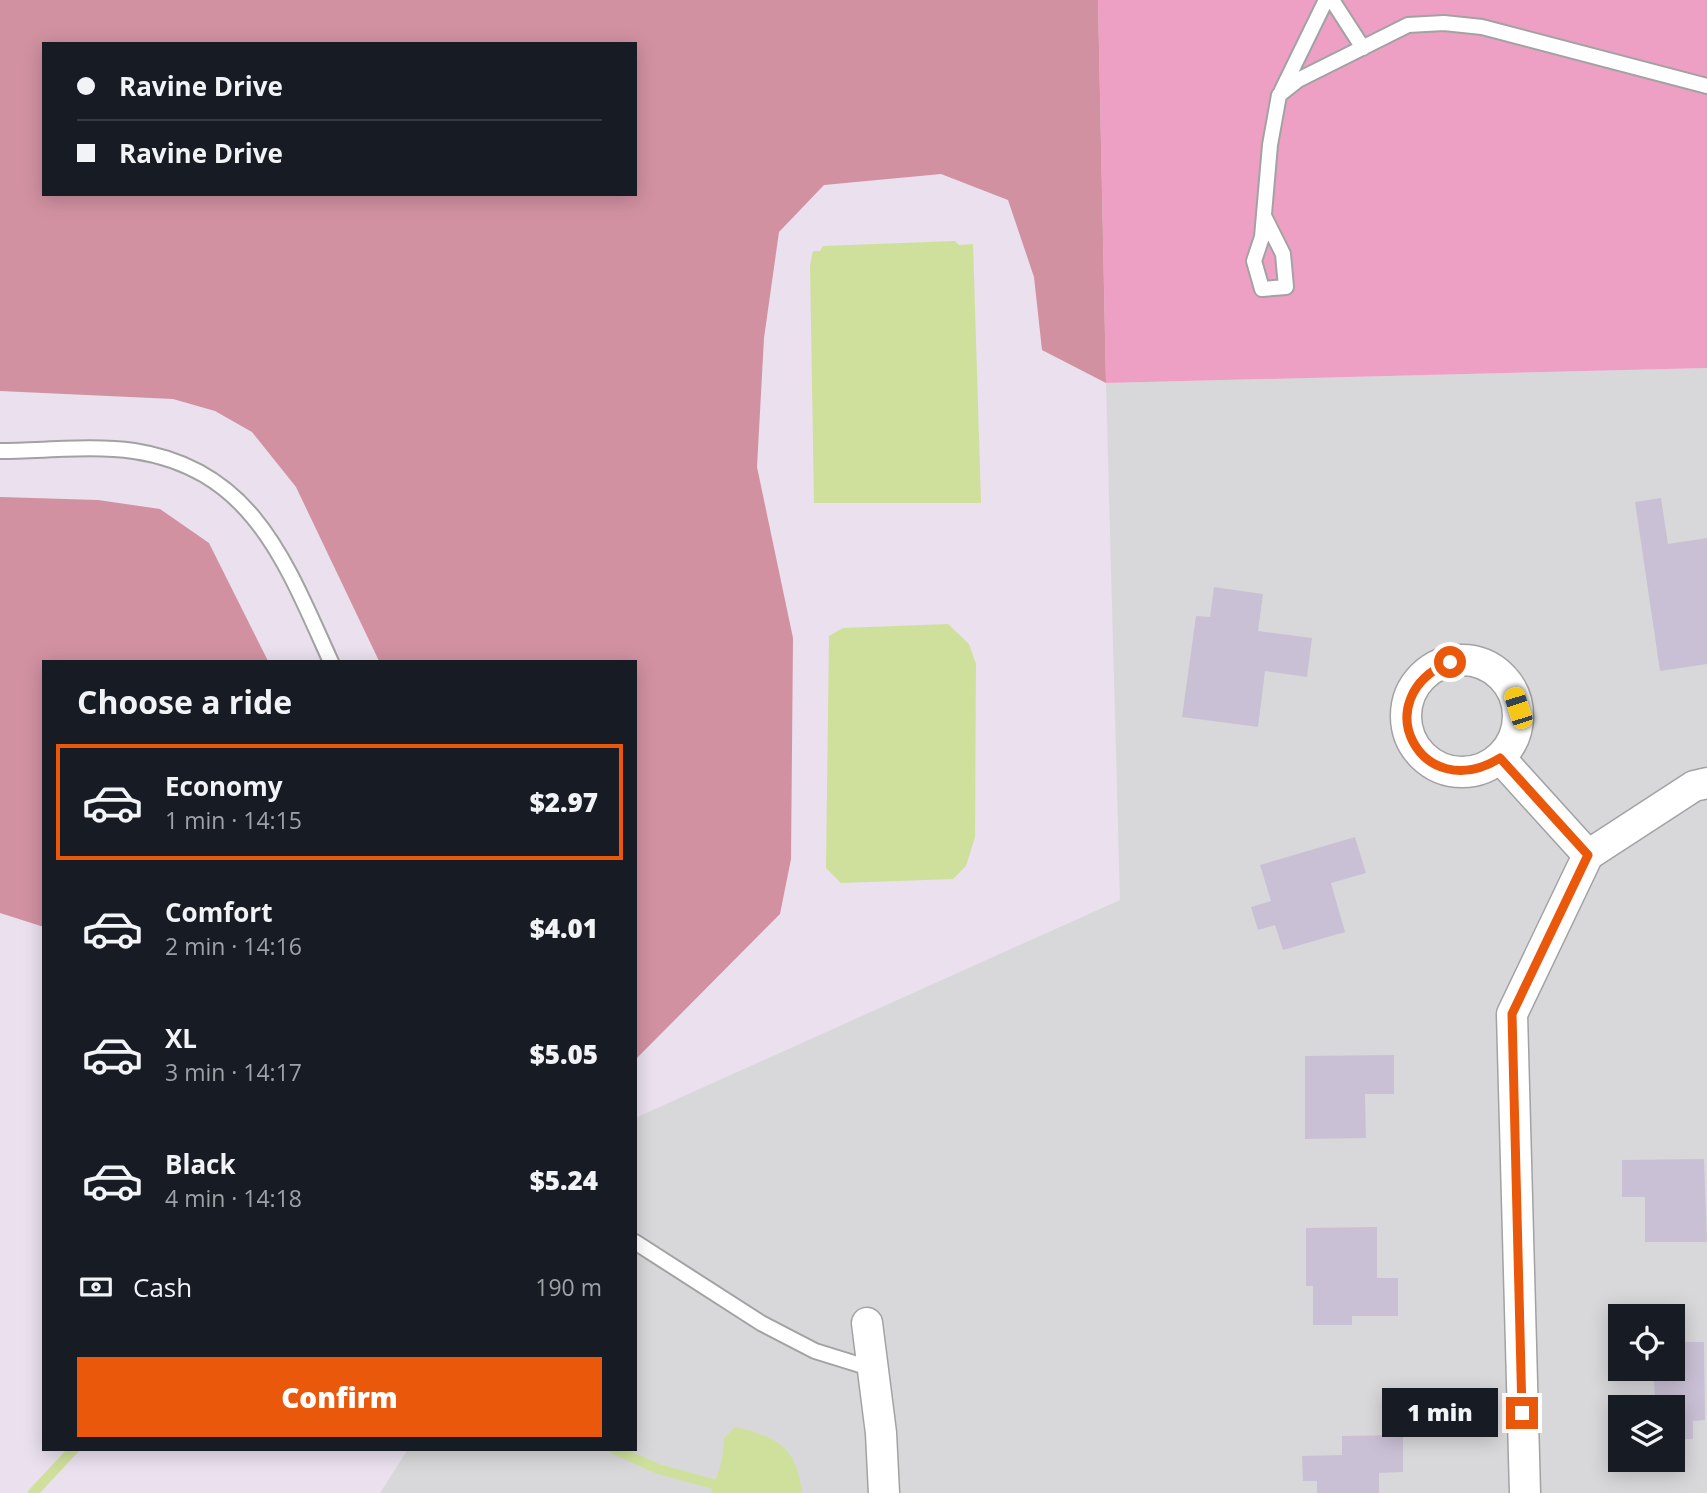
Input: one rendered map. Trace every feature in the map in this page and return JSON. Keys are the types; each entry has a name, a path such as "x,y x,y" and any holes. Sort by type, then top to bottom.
{"street":[{"path":"1500,758 1588,855"},
{"path":"1525,1493 1512,1014 1588,855 1693,786 1707,783"},
{"path":"867,1323 884,1493"}],"lane":[{"path":"1264,216 1270,145 1279,95 1326,0"},
{"path":"1332,0 1363,48"},
{"path":"1279,95 1298,80 1408,25 1444,23 1482,27 1707,86"},
{"path":"0,451 131,451 173,459 208,474 237,496 258,523 281,559 330,660"},
{"path":"637,1243 761,1322 814,1351 873,1369"}],"shaded area":[{"path":"0,0 1098,0 1106,383 1042,350 1034,277 1008,200 941,174 824,185 779,232 764,338 757,467 793,638 791,859 780,914 637,1058 637,660 379,660 296,487 252,432 215,411 173,399 0,391"},
{"path":"1098,0 1707,0 1707,368 1106,383"},
{"path":"955,241 959,245 973,244 981,503 814,503 810,265 813,251 820,251 823,246"},
{"path":"1707,368 1707,1493 380,1493 407,1451 637,1451 637,1117 1120,900 1106,383"},
{"path":"0,497 98,500 160,509 209,543 268,660 42,660 42,926 0,913"},
{"path":"948,624 969,644 976,664 975,837 966,866 953,879 841,883 826,868 829,636 843,628"},
{"path":"735,1427 763,1435 783,1447 795,1465 802,1493 711,1493 722,1461 724,1438"}],"building":[{"path":"1661,498 1668,544 1707,538 1707,664 1660,671 1635,502"},
{"path":"1214,587 1263,594 1258,631 1312,638 1307,677 1265,671 1258,727 1182,717 1196,616 1210,617"},
{"path":"1355,837 1366,873 1331,883 1345,932 1283,950 1275,925 1258,930 1251,907 1271,901 1260,865"},
{"path":"1394,1055 1394,1094 1365,1094 1366,1138 1305,1139 1305,1056"},
{"path":"1704,1159 1707,1242 1645,1242 1645,1197 1622,1197 1622,1160"},
{"path":"1377,1227 1377,1278 1398,1278 1398,1316 1352,1316 1352,1325 1313,1325 1313,1286 1306,1286 1306,1228"},
{"path":"1685,1342 1704,1342 1705,1420 1693,1421 1693,1439 1685,1439 1685,1395 1655,1395 1654,1381 1685,1381"},
{"path":"1403,1435 1403,1472 1379,1473 1379,1493 1317,1493 1317,1481 1303,1481 1302,1456 1342,1455 1342,1436"}],"waterway":[{"path":"33,1493 72,1451"},
{"path":"618,1451 658,1469 746,1493"}],"route":[{"path":"1450,662 1432,669 1418,681 1409,698 1406,716 1409,734 1418,751 1432,763 1449,771 1467,772 1485,767 1500,758 1588,855 1512,1014 1522,1413"}]}
